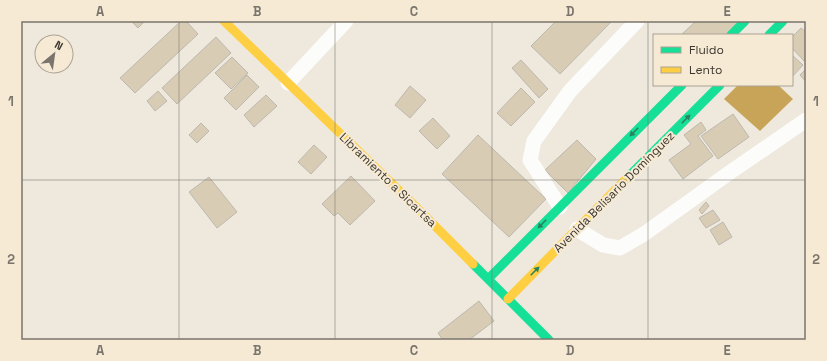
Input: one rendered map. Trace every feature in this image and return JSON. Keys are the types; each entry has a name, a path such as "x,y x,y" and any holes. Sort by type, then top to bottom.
{"street":[{"name":"Libramiento a Sicartsa","path":"224,21 550,340"},
{"path":"288,83 346,21"},
{"path":"560,207 530,160 534,141 570,91 637,21"},
{"path":"733,34 745,21"},
{"path":"770,34 783,21"},
{"path":"488,279 681,86"},
{"name":"Avenida Belisario Domínguez","path":"508,299 719,86"},
{"path":"577,229 603,245 620,248 644,234 806,120"}],"shaded area":[{"path":"737,86 779,86 793,99 760,131 724,99"}],"building":[{"path":"131,21 145,21 138,28"},
{"path":"181,21 186,21 198,34 135,93 120,78"},
{"path":"556,21 612,21 560,74 531,46"},
{"path":"696,21 741,21 728,34 682,34"},
{"path":"801,28 806,32 806,59 804,61 793,49 793,36"},
{"path":"216,37 231,53 177,104 162,88"},
{"path":"793,56 803,65 793,76"},
{"path":"232,57 248,73 231,89 215,73"},
{"path":"521,60 548,89 539,98 512,68"},
{"path":"806,69 806,82 800,75"},
{"path":"247,75 259,87 236,110 224,98"},
{"path":"410,86 426,100 410,118 395,105"},
{"path":"521,88 535,102 511,126 497,113"},
{"path":"158,91 167,101 155,111 147,101"},
{"path":"266,95 277,106 254,127 244,115"},
{"path":"733,114 749,137 718,159 701,136"},
{"path":"433,118 450,136 437,149 419,131"},
{"path":"701,122 706,130 698,136 713,156 683,179 669,160 691,144 684,135"},
{"path":"201,123 209,131 197,143 189,135"},
{"path":"478,135 546,199 509,237 442,174"},
{"path":"577,140 596,159 568,193 545,170"},
{"path":"314,145 327,157 311,174 298,162"},
{"path":"351,176 375,201 350,225 338,213 334,216 322,204"},
{"path":"209,177 237,212 217,228 189,192"},
{"path":"706,202 709,206 702,214 699,210"},
{"path":"713,210 720,220 706,228 699,218"},
{"path":"723,222 732,237 719,245 710,230"},
{"path":"479,301 494,321 469,340 443,340 438,333"}],"traffic: fast":[{"path":"732,34 745,21"},
{"path":"770,34 783,21"},
{"path":"488,279 681,86"},
{"path":"629,176 719,86"},
{"path":"473,264 549,340"}],"traffic: slow":[{"path":"224,21 473,264"},
{"path":"508,299 629,176"}]}
